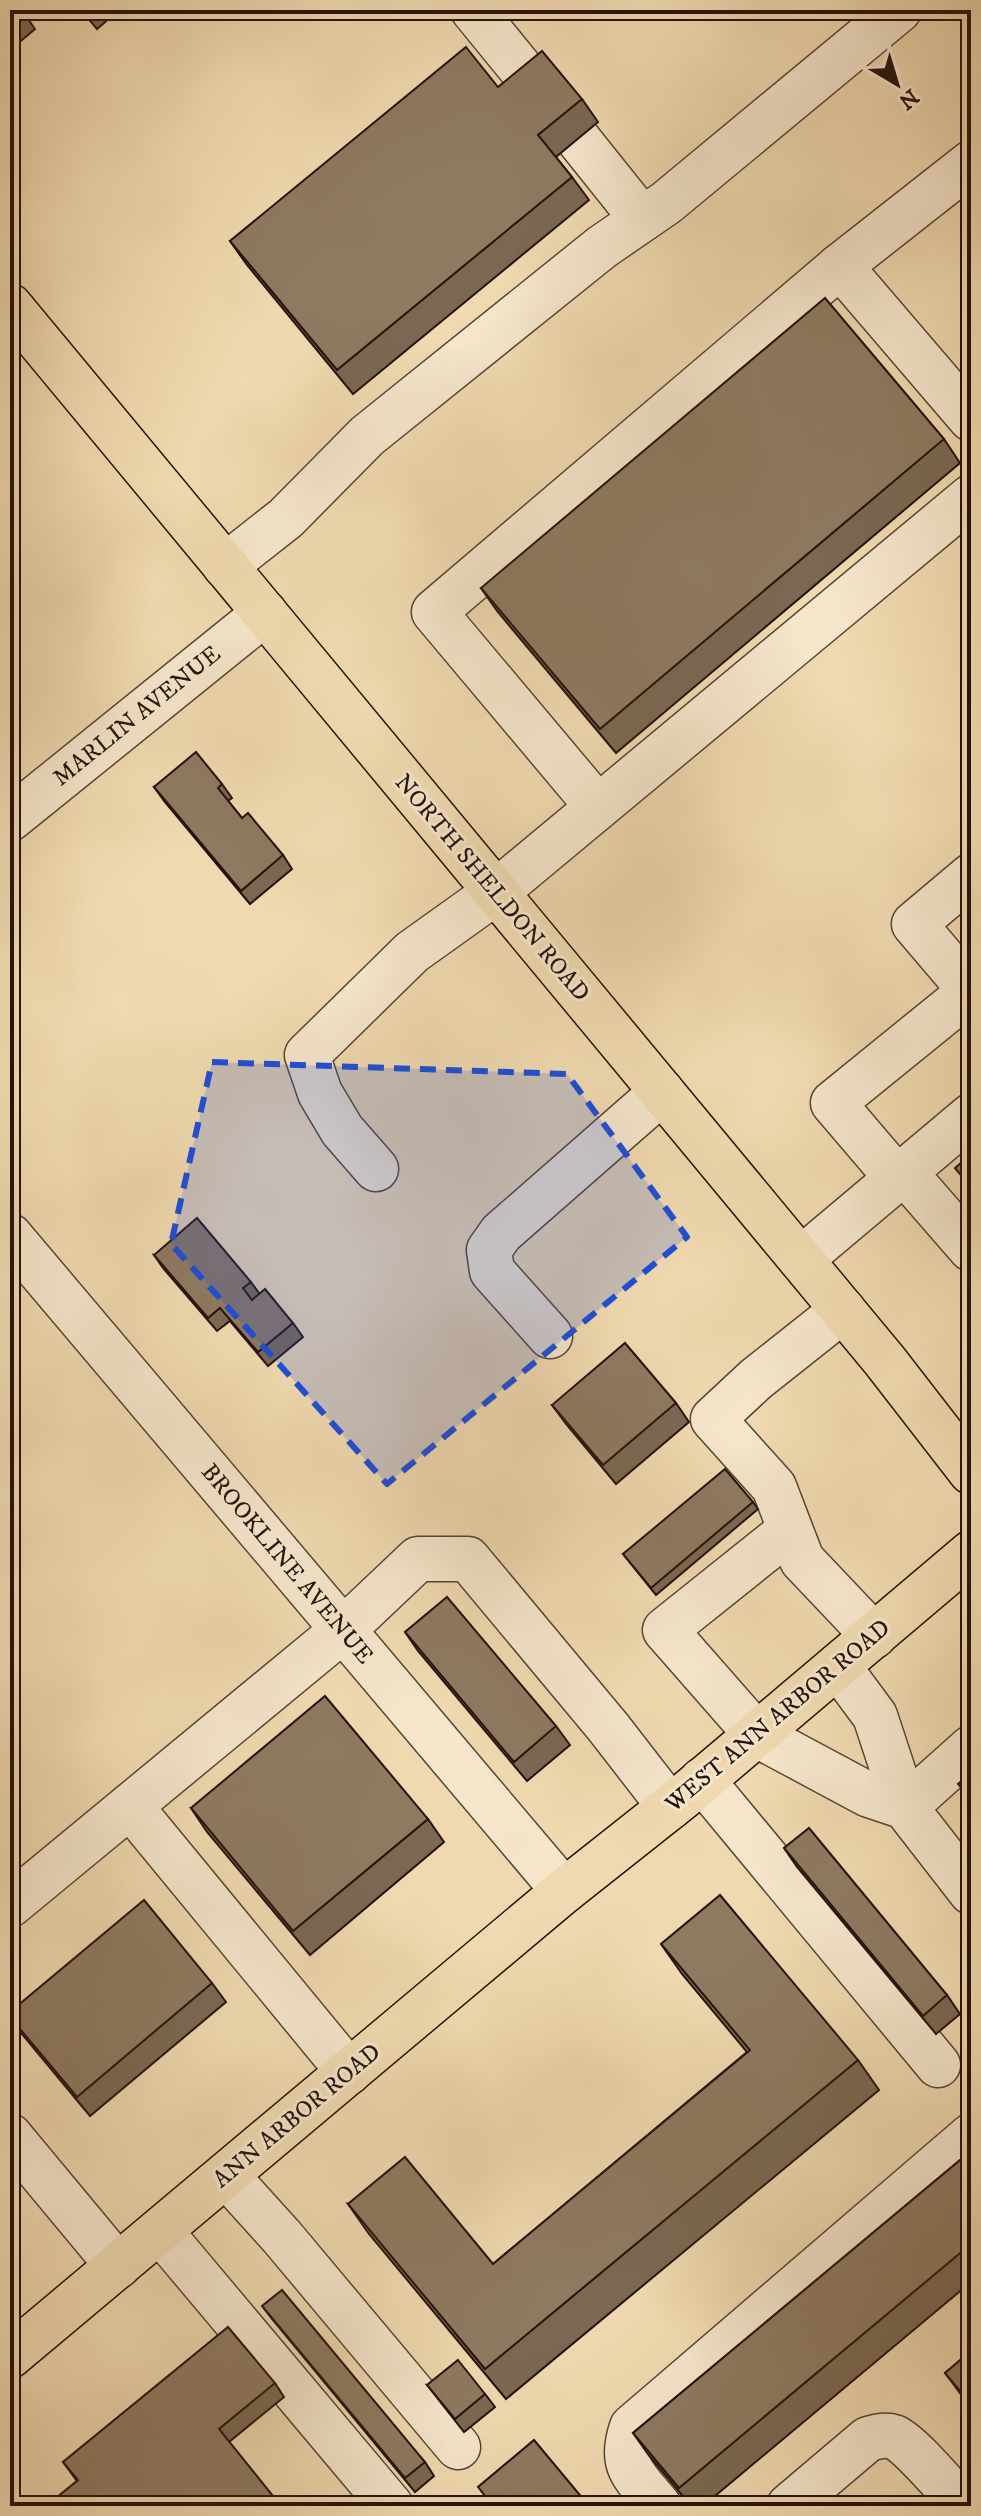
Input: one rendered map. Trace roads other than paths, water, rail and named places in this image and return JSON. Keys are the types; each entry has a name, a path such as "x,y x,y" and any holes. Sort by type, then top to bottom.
{"main road":[{"name":"NORTH SHELDON ROAD","path":"10,306 801,1259 971,1472"},
{"name":"WEST ANN ARBOR ROAD","path":"574,1883 757,1735 971,1553"},
{"name":"ANN ARBOR ROAD","path":"10,2356 574,1883"}],"street":[{"path":"473,10 539,91"},
{"path":"225,566 286,518 367,436 602,247 666,203 899,10"},
{"path":"578,139 642,219"},
{"path":"597,806 434,612 840,266 971,163"},
{"path":"840,266 971,419"},
{"path":"376,1169 342,1130 320,1093 307,1055 412,952 496,892 971,497"},
{"name":"MARLIN AVENUE","path":"10,819 265,613"},
{"path":"971,876 914,924 971,991 833,1103 971,1249"},
{"path":"550,1336 492,1271 489,1250 501,1233 662,1092"},
{"path":"801,1259 971,1116"},
{"name":"BROOKLINE AVENUE","path":"10,1236 343,1630 574,1883"},
{"path":"843,1310 756,1379 713,1419 774,1487 802,1560 874,1636"},
{"path":"790,1530 665,1630 757,1735 869,1795 905,1807"},
{"path":"10,1905 343,1630 418,1559 468,1559 608,1727 686,1794 938,2065"},
{"path":"838,1666 875,1716 905,1807 971,1892"},
{"path":"905,1807 971,1748"},
{"path":"130,1806 349,2072"},
{"path":"10,2136 118,2266"},
{"path":"659,2506 630,2471 625,2448 632,2427 971,2136"},
{"path":"226,2175 458,2447"},
{"path":"160,2231 391,2506"},
{"path":"789,2506 868,2439 883,2435 895,2438 906,2447 964,2506"}]}
